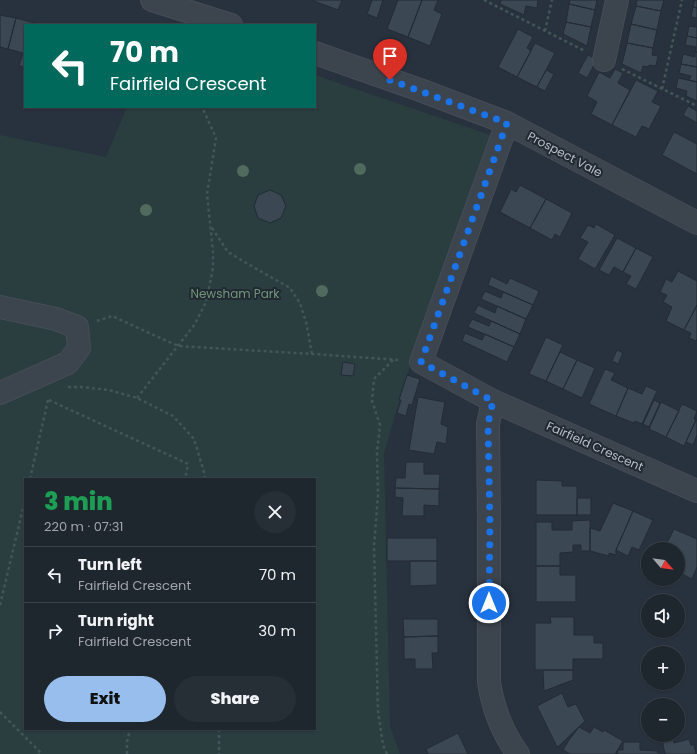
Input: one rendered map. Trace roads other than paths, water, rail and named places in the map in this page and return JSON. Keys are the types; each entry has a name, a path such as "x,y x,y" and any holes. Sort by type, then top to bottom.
{"street":[{"path":"152,0 228,24"},
{"path":"604,60 617,0"},
{"name":"Prospect Vale","path":"316,53 507,123 697,223"},
{"name":"Fairfield Crescent","path":"507,123 421,362 493,401 697,491"},
{"path":"0,307 56,319 77,327 79,348 68,363 0,393"},
{"path":"493,401 488,424 490,524 489,682 500,724 518,754"}],"park label":[{"name":"Newsham Park","path":"235,293"}]}
